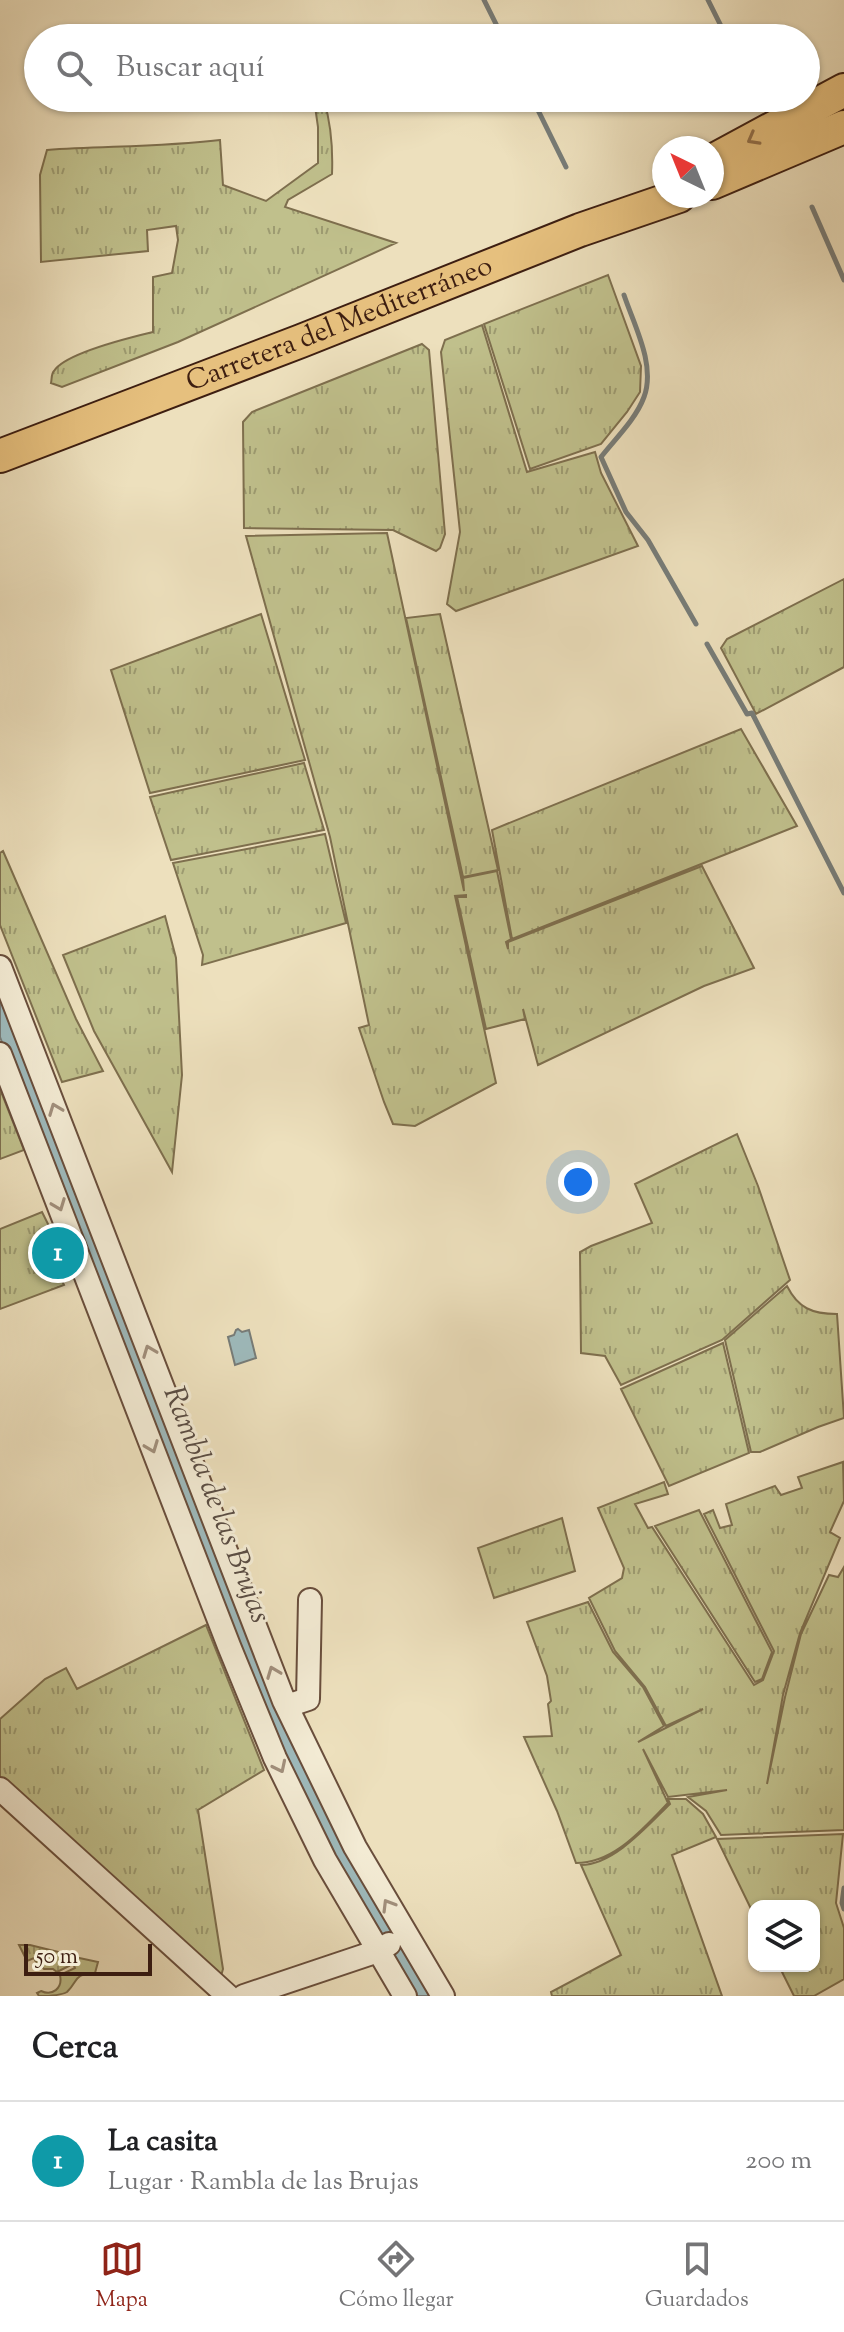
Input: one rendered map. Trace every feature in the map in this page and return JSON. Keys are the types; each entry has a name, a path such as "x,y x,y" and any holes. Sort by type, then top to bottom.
{"highway":[{"path":"820,103 844,90"},
{"path":"724,155 803,112"},
{"path":"724,181 844,127"},
{"path":"724,186 738,185 844,149"},
{"path":"580,230 626,201 652,189"},
{"name":"Carretera del Mediterráneo","path":"0,456 287,347 580,230 652,205"}],"street":[{"path":"0,967 287,1706 355,1847 392,1943 405,1996"},
{"path":"0,1054 223,1632 275,1758 325,1860 392,1943 443,1996"},
{"path":"287,1706 308,1699 310,1600"},
{"path":"0,1789 228,1996"},
{"path":"244,1996 392,1943"}],"green space":[{"path":"316,112 327,112 332,174 288,200 285,207 396,243 178,342 62,387 51,383 54,371 71,358 153,332 153,277 172,273 178,240 176,226 147,230 148,251 41,262 40,175 47,150 220,140 223,185 266,201 318,163"},
{"path":"608,275 641,366 640,392 601,444 530,469 484,324"},
{"path":"482,325 527,472 595,452 601,473 638,546 456,611 447,604 460,532 441,352 445,340"},
{"path":"422,344 429,350 445,534 440,548 436,551 393,530 244,528 243,422 252,412"},
{"path":"387,533 464,891 463,878 497,871 511,939 506,942 508,949 508,942 702,866 754,968 704,986 538,1065 523,1009 525,1019 486,1029 457,897 466,895 455,896 496,1083 415,1126 393,1124 359,1028 369,1025 330,837 246,536"},
{"path":"844,579 844,667 756,714 721,648 727,639"},
{"path":"261,614 305,760 150,793 111,670"},
{"path":"440,614 498,870 463,877 406,618"},
{"path":"741,729 797,826 512,939 492,830"},
{"path":"304,763 324,830 171,860 150,797"},
{"path":"325,834 346,923 202,965 203,955 173,863"},
{"path":"3,851 76,1019 103,1071 62,1082 0,925 0,853"},
{"path":"165,916 176,958 182,1075 172,1172 94,1031 63,955"},
{"path":"0,1089 24,1150 0,1159"},
{"path":"737,1134 790,1280 722,1340 621,1385 605,1356 581,1353 580,1252 652,1223 635,1184"},
{"path":"42,1212 57,1242 47,1248 64,1285 0,1309 0,1229"},
{"path":"787,1286 801,1305 820,1313 837,1314 844,1418 760,1452 751,1452 725,1340"},
{"path":"723,1343 749,1453 669,1486 621,1389"},
{"path":"843,1462 844,1501 830,1532 840,1538 800,1633 783,1695 767,1784 801,1634 829,1575 838,1577 844,1567 844,1830 721,1835 706,1811 688,1797 727,1790 668,1797 643,1749 668,1803 616,1851 576,1863 524,1737 552,1736 547,1676 527,1622 588,1602 613,1652 643,1687 664,1726 638,1742 703,1709 666,1726 645,1687 615,1651 589,1598 622,1578 624,1568 598,1508 664,1482 668,1494 635,1504 754,1685 763,1680 774,1651 704,1514 713,1510 720,1528 732,1525 726,1504 775,1486 781,1495 802,1488 798,1477"},
{"path":"699,1510 772,1652 762,1679 755,1682 655,1526"},
{"path":"562,1518 575,1571 494,1598 478,1548"},
{"path":"206,1625 264,1770 198,1810 223,1969 221,1976 0,1779 0,1719 45,1679 66,1668 77,1689"},
{"path":"668,1799 686,1799 703,1814 716,1837 672,1855 722,1996 552,1996 551,1992 621,1955 581,1865 606,1858 630,1842 670,1804"},
{"path":"843,1834 836,1903 844,1928 844,1979 814,1996 794,1996 782,1972 820,1972 820,1900 748,1900 748,1903 717,1839"},
{"path":"19,1945 63,1953 69,1966 57,1972 39,1968 34,1958 27,1961"},
{"path":"70,1956 98,1962 95,1973 80,1976 67,1992 39,1996 37,1993 41,1991 49,1993 56,1990 60,1975 75,1968"}],"water":[{"path":"0,985 253,1637 435,1996 411,1996 316,1832 87,1265 0,1037"},
{"path":"238,1329 242,1332 249,1330 256,1358 235,1365 228,1337"}],"waterway":[{"path":"484,0 496,24"},
{"path":"708,0 720,24"},
{"path":"539,112 566,167"},
{"path":"812,207 844,280"},
{"path":"624,295 646,359 647,385 636,413 601,457 626,512 648,540 696,624"},
{"path":"707,644 747,714 752,713 844,893"},
{"path":"844,1888 844,1909"}],"place":[{"name":"La casita","path":"58,1253"}],"water label":[{"name":"Rambla de las Brujas","path":"216,1505"}]}
